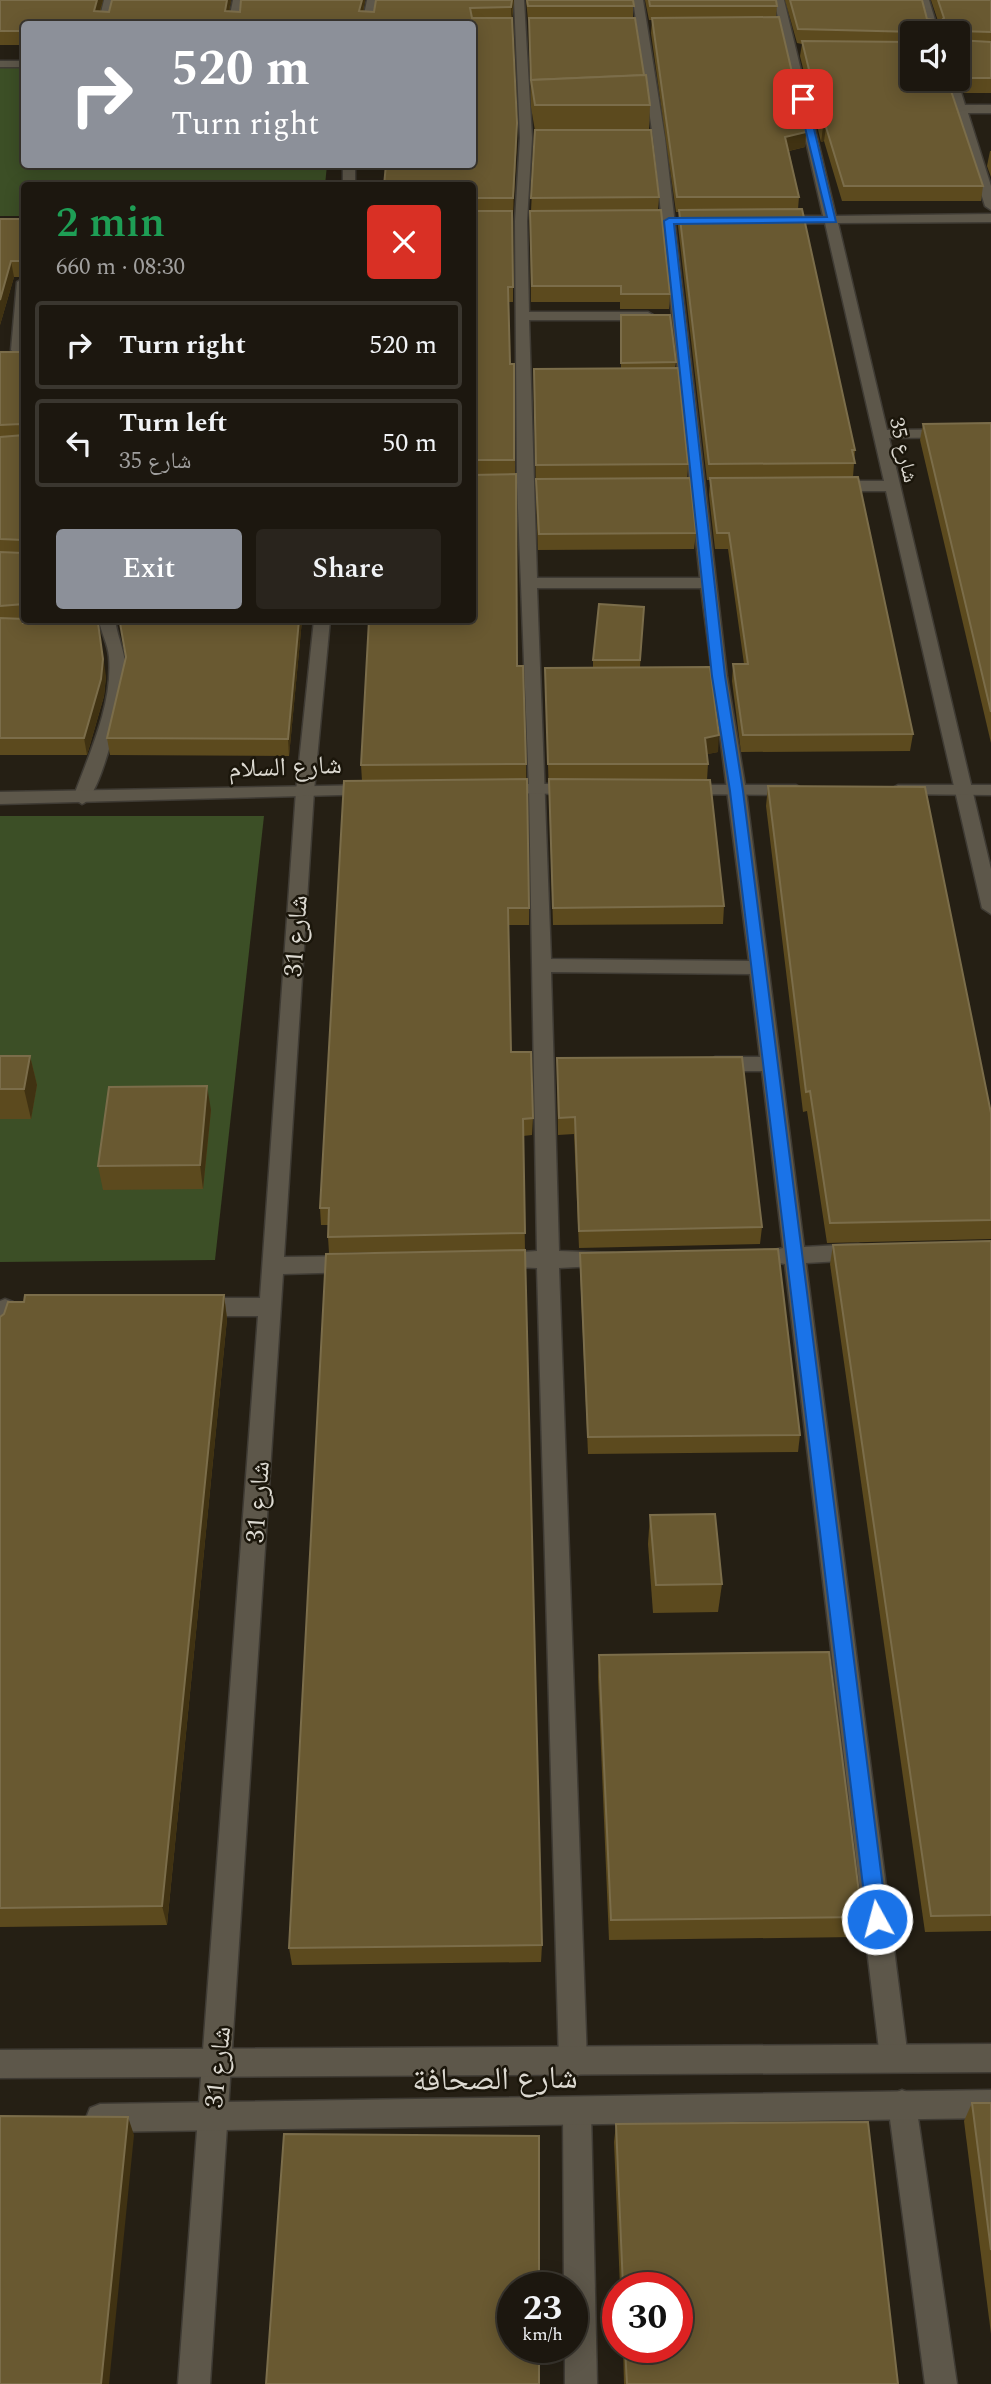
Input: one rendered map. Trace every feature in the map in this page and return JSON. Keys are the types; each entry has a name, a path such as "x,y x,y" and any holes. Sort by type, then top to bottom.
{"street":[{"path":"104,21 109,0"},
{"path":"234,21 237,0"},
{"path":"368,21 372,0"},
{"path":"519,0 519,27 532,138 522,221 524,316 531,378 525,486 529,583 540,677 538,789 548,1259 573,2063"},
{"path":"638,0 649,26 645,95 669,221 677,316 678,377 698,487 709,583 712,676 737,791 894,2057"},
{"name":"شارع 35","path":"779,0 778,26 797,49 879,434 991,908"},
{"path":"923,0 930,21"},
{"path":"629,26 649,26"},
{"path":"0,64 21,64"},
{"path":"955,91 991,206"},
{"path":"962,109 991,109"},
{"path":"977,159 991,160"},
{"path":"764,220 991,218"},
{"path":"524,316 677,316"},
{"path":"21,321 18,351 21,354"},
{"path":"879,434 991,433"},
{"path":"822,486 891,486"},
{"path":"529,583 709,583"},
{"name":"شارع 31","path":"194,2384 211,2119 219,2062 305,791 321,623"},
{"path":"82,798 101,744 114,691 117,658 107,625 88,630"},
{"path":"475,788 591,789"},
{"name":"شارع السلام","path":"0,798 385,789"},
{"path":"670,790 817,790"},
{"path":"884,790 991,790"},
{"path":"542,965 757,968"},
{"path":"691,1065 769,1063"},
{"path":"544,1066 570,1066"},
{"path":"764,1257 875,1251"},
{"path":"479,1261 629,1259"},
{"path":"273,1266 383,1263"},
{"path":"172,1307 270,1307"},
{"path":"0,1331 3,1308 33,1308"},
{"name":"شارع الصحافة","path":"0,2064 573,2063 894,2057 991,2058"},
{"path":"902,2104 941,2384"},
{"name":"شارع الصحافة","path":"79,2118 211,2119 991,2104"},
{"path":"577,2111 581,2384"}],"green space":[{"path":"0,65 21,65 21,168 327,168 325,182 21,182 21,216 0,216"},
{"path":"0,816 264,816 215,1260 0,1262"}],"building":[{"path":"0,0 97,0 94,11 109,12 112,0 227,0 225,11 240,12 241,0 362,0 359,11 374,12 376,0 512,0 511,7 470,8 472,18 512,18 517,123 513,198 476,198 476,182 384,182 386,168 476,168 476,21 21,21 21,31 0,31"},
{"path":"527,0 633,0 634,6 528,6"},
{"path":"649,0 776,0 777,6 650,6"},
{"path":"790,0 922,0 927,19 941,21 900,21 900,32 798,29"},
{"path":"938,0 991,0 991,32 970,31 970,21 941,21 944,18"},
{"path":"779,17 806,132 785,137 799,197 677,197 652,18"},
{"path":"529,18 635,18 644,75 531,80"},
{"path":"802,41 900,42 900,91 951,91 983,186 844,186 826,127 823,127"},
{"path":"970,41 991,42 991,78 970,78"},
{"path":"646,75 650,105 535,105 531,80"},
{"path":"535,130 651,130 659,197 531,198"},
{"path":"802,209 855,450 852,450 855,463 709,464 679,210"},
{"path":"661,210 670,294 621,294 621,286 532,286 530,211"},
{"path":"476,211 512,211 513,287 508,287 510,364 514,364 514,460 476,460"},
{"path":"0,219 21,219 21,261 11,261 0,300"},
{"path":"621,315 670,315 676,362 621,363"},
{"path":"0,352 21,352 21,424 0,425"},
{"path":"678,368 688,464 536,465 534,369"},
{"path":"991,423 991,712 923,424"},
{"path":"21,435 21,540 0,539 0,437"},
{"path":"516,474 517,666 523,666 526,764 361,765 369,623 476,623 476,475"},
{"path":"858,477 913,734 743,735 733,664 748,664 729,533 717,533 710,478"},
{"path":"690,478 696,533 539,534 536,479"},
{"path":"0,552 21,553 21,604 0,606"},
{"path":"599,604 644,607 640,660 593,660"},
{"path":"0,618 21,619 21,623 98,623 103,659 101,679 84,738 0,738"},
{"path":"120,623 299,623 288,739 107,738 126,657"},
{"path":"710,667 719,735 705,738 708,764 548,764 545,668"},
{"path":"527,779 529,908 508,908 511,1052 531,1052 533,1118 523,1119 525,1233 328,1237 329,1208 320,1208 344,781"},
{"path":"549,779 710,780 724,906 553,908"},
{"path":"768,786 925,787 991,1113 991,1220 830,1223 810,1091 806,1092"},
{"path":"0,1056 30,1056 24,1089 0,1089"},
{"path":"742,1057 762,1227 579,1231 575,1117 559,1118 557,1058"},
{"path":"207,1086 200,1165 98,1166 109,1087"},
{"path":"991,1241 991,1915 931,1916 833,1245"},
{"path":"778,1249 800,1435 588,1437 580,1253"},
{"path":"525,1250 542,1945 289,1948 326,1254"},
{"path":"25,1295 224,1295 162,1906 0,1908 0,1317 4,1314 8,1302 24,1302"},
{"path":"715,1514 722,1584 656,1585 650,1515"},
{"path":"829,1652 862,1917 611,1920 599,1655"},
{"path":"972,2103 991,2103 991,2250"},
{"path":"0,2116 128,2117 101,2384 0,2384"},
{"path":"868,2122 898,2384 627,2384 626,2363 693,2363 693,2272 622,2272 616,2124"},
{"path":"284,2134 539,2136 539,2272 497,2272 497,2363 539,2363 539,2384 266,2384"}],"route":[{"path":"803,99 833,220 669,221 677,316 719,676 737,791 877,1919"}]}
